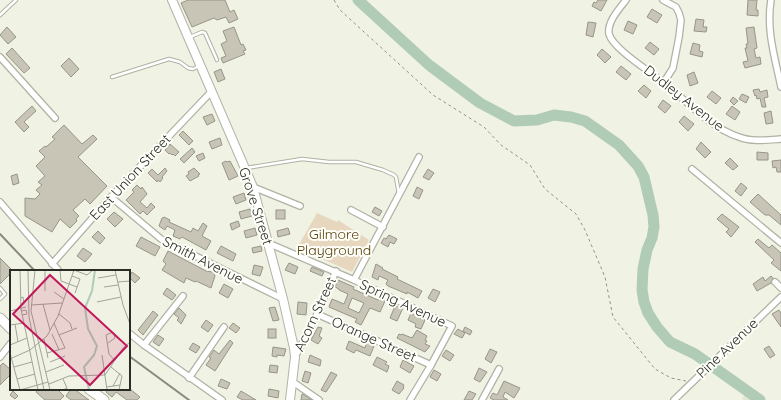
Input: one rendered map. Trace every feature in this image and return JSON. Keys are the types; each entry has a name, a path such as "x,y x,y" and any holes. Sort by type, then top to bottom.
{"main road":[{"name":"Grove Street","path":"172,0 253,187 283,299 294,348 295,357 290,400"},
{"path":"0,318 10,328"},
{"path":"90,390 102,399"}],"street":[{"name":"Dudley Avenue","path":"626,0 610,22 609,29 611,38 616,44 718,127 732,135 746,140 781,139"},
{"path":"663,0 676,7 681,20 680,37 673,68 664,82"},
{"path":"771,0 769,9 769,29 781,87"},
{"path":"0,57 55,118"},
{"name":"East Union Street","path":"52,264 111,197 211,92"},
{"name":"Spring Avenue","path":"354,280 419,157"},
{"path":"692,170 781,243"},
{"path":"253,187 300,206"},
{"name":"Smith Avenue","path":"111,197 161,239 283,299"},
{"path":"0,202 58,270"},
{"path":"351,210 383,226"},
{"name":"Spring Avenue","path":"268,243 336,271 452,326 431,365"},
{"name":"Acorn Street","path":"295,357 317,314 336,271"},
{"path":"775,282 781,288"},
{"path":"144,345 183,296"},
{"name":"Pine Avenue","path":"674,400 781,297"},
{"name":"Orange Street","path":"317,314 431,365"},
{"path":"189,378 224,327"},
{"path":"130,334 189,378 222,400"},
{"path":"0,357 10,344"},
{"path":"410,400 431,365"},
{"path":"482,400 499,369"},
{"path":"293,382 319,400"}],"lane":[{"path":"0,15 16,0"},
{"path":"188,38 202,32 205,33 216,60"},
{"path":"112,77 169,59 180,62 188,68 193,69 200,66"},
{"path":"245,168 302,159 329,162 356,162 392,173 396,177 399,194"},
{"path":"0,288 5,294 0,299"}],"path":[{"path":"334,0 340,10 369,35 432,95 484,126 501,145 530,165 545,189 576,214 585,230 605,277 613,317 654,369 671,378 692,382"}],"shaded area":[{"path":"745,391 758,400 742,400"}],"green space":[{"name":"Gilmore Playground","path":"317,213 337,222 338,220 369,240 352,272 297,248"}],"building":[{"path":"188,0 225,0 230,12 234,10 238,19 229,23 226,17 217,20 214,18 192,27 181,3"},
{"path":"598,0 607,0 601,11 592,6 594,2 596,3"},
{"path":"748,0 757,0 756,10 758,10 758,16 747,15"},
{"path":"652,9 662,15 657,23 647,17"},
{"path":"696,19 704,20 703,27 707,27 706,32 694,31"},
{"path":"628,21 637,25 633,34 624,30"},
{"path":"588,22 596,23 593,37 586,35"},
{"path":"7,27 16,37 8,44 0,35"},
{"path":"234,27 241,45 243,44 246,50 243,51 245,54 223,63 221,58 226,56 221,44 227,41 223,31"},
{"path":"754,27 757,48 754,49 756,58 760,57 761,64 745,68 743,62 748,61 745,48 747,48 746,44 748,44 746,28"},
{"path":"650,42 659,49 654,55 645,48"},
{"path":"693,43 700,45 699,51 703,52 702,57 690,54"},
{"path":"12,48 30,68 24,73 6,54"},
{"path":"602,49 611,57 605,63 597,55"},
{"path":"69,58 79,69 71,77 61,66"},
{"path":"621,66 631,74 626,80 616,72"},
{"path":"221,69 225,79 218,82 214,72"},
{"path":"694,72 698,83 690,86 687,75"},
{"path":"644,85 651,91 646,98 638,91"},
{"path":"759,89 760,92 767,90 768,97 764,98 766,107 762,107 760,98 757,99 756,95 755,96 753,90"},
{"path":"712,91 721,98 716,104 707,97"},
{"path":"742,94 749,97 746,103 739,99"},
{"path":"733,97 738,101 734,105 730,101"},
{"path":"663,100 671,106 665,113 658,107"},
{"path":"32,106 36,111 24,122 29,127 24,132 15,122"},
{"path":"732,106 740,112 735,120 726,114"},
{"path":"771,111 773,123 766,124 764,113"},
{"path":"212,114 215,121 207,125 203,117"},
{"path":"684,116 694,124 688,131 679,122"},
{"path":"64,125 82,144 93,135 97,139 78,157 107,186 90,204 85,199 73,210 79,216 76,219 77,221 70,228 60,219 52,232 25,216 25,198 35,199 40,194 36,190 42,185 38,182 45,176 36,166 45,157 39,151 55,139 52,137"},
{"path":"183,131 193,141 189,145 179,135"},
{"path":"220,138 222,145 212,149 209,142"},
{"path":"701,142 711,152 705,158 696,149"},
{"path":"170,144 179,152 175,156 170,153 169,154 165,150"},
{"path":"192,148 195,152 184,163 180,159"},
{"path":"757,152 768,153 768,160 757,160"},
{"path":"203,153 205,158 199,161 196,156"},
{"path":"730,158 738,166 733,170 725,163"},
{"path":"781,160 781,172 777,172 776,167 773,168 772,161"},
{"path":"230,161 238,176 229,180 222,163"},
{"path":"165,168 167,171 160,182 158,180 157,182 148,173 152,169 158,175"},
{"path":"194,168 200,174 190,181 186,176 189,174 188,172"},
{"path":"428,169 434,173 429,180 423,177"},
{"path":"17,174 19,183 13,185 11,176"},
{"path":"741,183 747,188 741,196 735,191"},
{"path":"137,185 141,189 142,187 147,194 140,202 147,208 151,203 155,207 147,215 143,211 140,214 126,200 134,192 132,190"},
{"path":"417,187 423,190 419,199 413,196"},
{"path":"244,193 246,200 236,204 233,197"},
{"path":"758,194 781,215 781,225 769,215 765,215 750,202"},
{"path":"375,207 382,211 379,216 372,212"},
{"path":"250,209 252,216 241,219 239,212"},
{"path":"276,210 285,210 285,219 276,219"},
{"path":"114,212 123,219 115,227 107,219"},
{"path":"722,214 739,227 731,237 726,232 729,229 717,219"},
{"path":"164,217 170,220 169,222 191,232 193,228 198,231 203,223 207,226 202,236 211,241 206,250 182,237 180,239 173,236 175,230 167,226 165,230 159,226 162,218"},
{"path":"238,221 240,226 232,230 230,224"},
{"path":"255,228 257,235 246,238 244,231"},
{"path":"288,228 290,234 278,237 277,231"},
{"path":"98,231 105,238 100,244 92,237"},
{"path":"389,235 397,239 394,244 390,242 388,247 381,243 384,238 386,239"},
{"path":"141,237 160,247 155,256 136,246"},
{"path":"758,239 769,248 772,245 781,253 781,271 771,263 774,260 755,242"},
{"path":"221,246 236,254 233,261 217,253"},
{"path":"261,246 262,251 253,253 252,248"},
{"path":"83,248 92,254 85,262 77,256"},
{"path":"168,251 208,272 214,273 215,276 211,288 186,278 184,283 162,270 166,264 163,261"},
{"path":"0,258 12,270 10,270 10,274 0,284"},
{"path":"289,263 298,267 295,274 285,270"},
{"path":"376,264 383,268 382,269 398,277 397,279 422,291 418,298 407,292 407,294 388,286 386,284 388,280 379,276 378,280 372,277"},
{"path":"254,265 263,267 260,276 252,274"},
{"path":"312,267 324,272 322,276 310,271"},
{"path":"132,272 140,278 135,283 130,278"},
{"path":"771,276 773,278 771,283 757,291 753,284 763,277 765,281"},
{"path":"338,280 354,287 353,289 378,300 379,298 385,301 380,312 370,308 361,325 355,322 357,319 329,307 332,299 344,304 348,294 335,287","holes":["352,298 364,303 359,313 348,308"]},
{"path":"224,284 233,289 228,298 219,293"},
{"path":"167,288 176,295 172,300 163,294"},
{"path":"433,289 440,292 435,302 428,298"},
{"path":"298,302 307,303 306,315 297,314"},
{"path":"395,306 403,308 397,321 390,318"},
{"path":"275,307 279,320 273,321 269,308"},
{"path":"179,308 186,315 181,324 177,320 179,318 174,314"},
{"path":"779,310 781,313 781,327 772,314"},
{"path":"153,311 158,315 143,335 138,330"},
{"path":"411,313 425,320 421,329 415,327 416,324 408,320"},
{"path":"206,320 213,325 208,332 201,327"},
{"path":"233,323 240,328 236,333 229,328"},
{"path":"318,327 322,328 319,336 322,338 318,344 311,340"},
{"path":"465,327 472,331 470,335 463,331"},
{"path":"268,329 276,329 276,338 268,338"},
{"path":"458,329 465,333 462,338 454,334"},
{"path":"417,330 427,336 425,340 427,341 425,344 430,346 425,352 397,338 399,334 402,334 412,338"},
{"path":"158,335 164,339 159,346 153,342"},
{"path":"230,340 233,343 215,371 206,365 214,350 219,354"},
{"path":"349,341 365,348 367,342 374,346 370,356 356,350 354,353 346,349"},
{"path":"193,343 200,347 196,353 189,349"},
{"path":"769,346 775,355 770,358 764,349"},
{"path":"273,347 286,349 284,356 272,356"},
{"path":"490,349 497,352 491,363 485,359"},
{"path":"446,350 454,355 450,361 442,356"},
{"path":"310,355 321,360 320,366 308,362"},
{"path":"377,357 387,362 385,364 389,366 387,372 373,365"},
{"path":"403,360 414,366 410,373 400,367"},
{"path":"3,363 10,369 10,375 0,385 0,366"},
{"path":"270,365 278,366 277,373 269,372"},
{"path":"479,368 487,372 480,382 474,379"},
{"path":"434,370 441,374 437,381 430,377"},
{"path":"305,371 311,373 308,383 302,381"},
{"path":"331,372 337,375 326,392 321,390"},
{"path":"221,379 230,383 227,389 218,386"},
{"path":"397,381 404,385 404,388 399,394 392,390"},
{"path":"504,381 520,388 514,398 505,392 503,397 508,400 494,400 490,398 493,393 497,395"},
{"path":"130,389 140,397 137,400 127,400 116,392 112,397 106,392 107,390"},
{"path":"269,389 279,391 278,398 268,396"},
{"path":"37,390 58,390 64,396 60,400 45,400 36,392"},
{"path":"70,390 75,390 89,400 71,400 66,396"},
{"path":"13,391 18,396 15,399 10,395"},
{"path":"241,391 256,400 243,400 237,397"},
{"path":"469,391 476,394 472,400 464,400"},
{"path":"302,394 304,395 312,400 301,400"}],"waterway":[{"path":"358,0 429,65 480,103 514,121 537,120 554,115 571,117 585,121 619,145 638,166 644,177 653,215 654,227 652,238 647,250 643,269 642,290 648,313 657,327 670,342 695,354 760,400"}],"railway":[{"path":"0,234 34,270"},
{"path":"130,357 189,400"}]}
